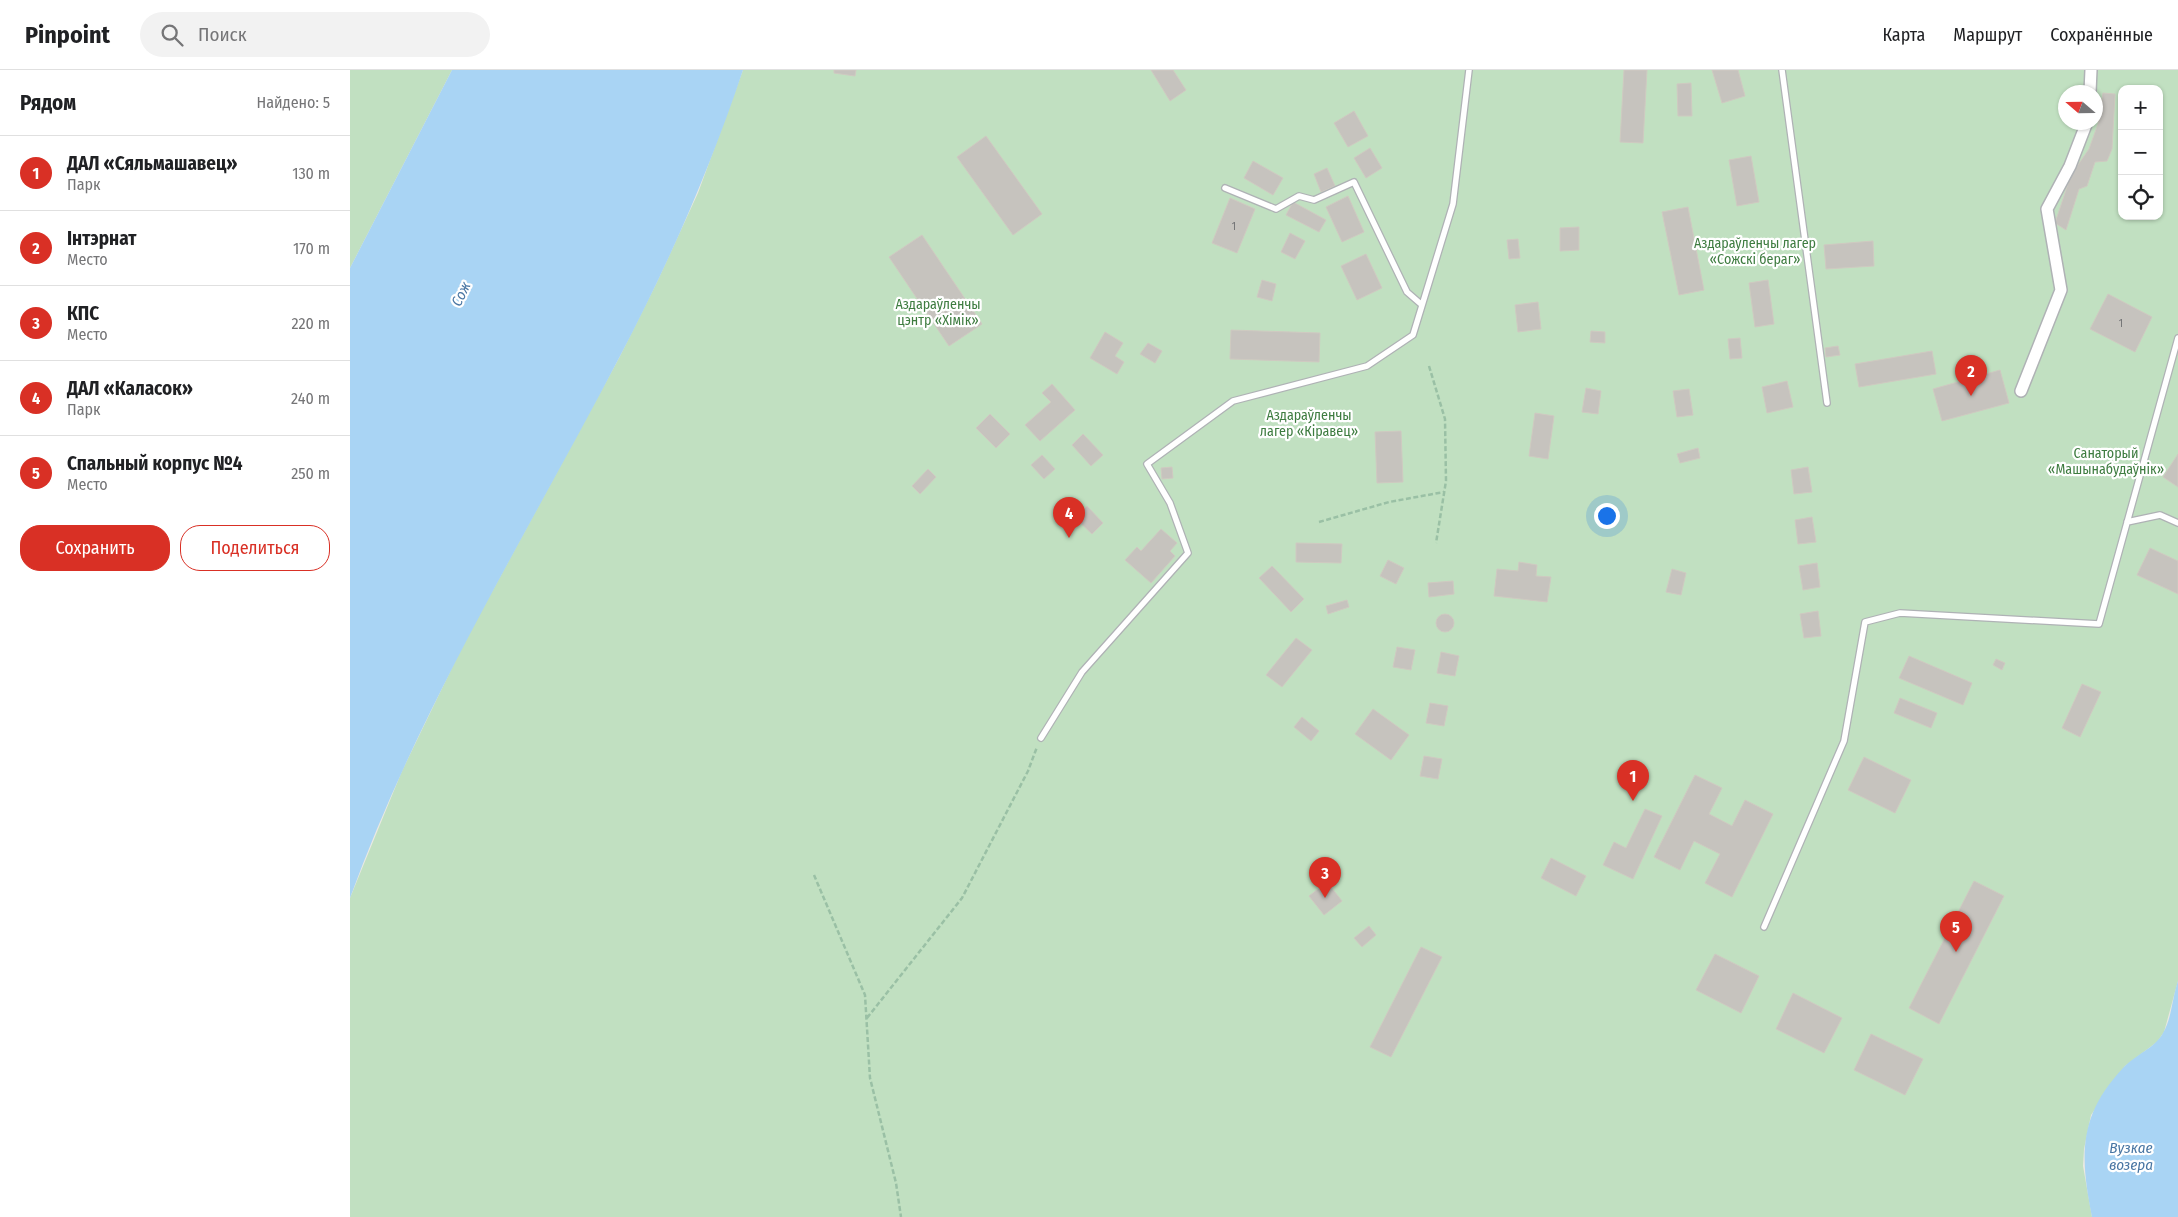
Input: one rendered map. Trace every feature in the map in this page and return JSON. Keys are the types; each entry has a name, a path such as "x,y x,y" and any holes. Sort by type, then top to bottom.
{"street":[{"path":"2090,85 2091,70"},
{"path":"2021,391 2061,290 2047,208 2070,166 2084,130"}],"lane":[{"path":"1041,738 1082,672 1188,553 1170,503 1147,464 1234,401 1367,366 1413,335 1453,204 1469,70"},
{"path":"1782,70 1827,403"},
{"path":"1225,188 1276,209 1299,196 1314,200 1354,182 1407,292 1422,305"},
{"path":"1764,927 1844,741 1865,622 1900,613 2099,624 2178,338"},
{"path":"2127,522 2160,515 2178,523"}],"path":[{"path":"1429,366 1445,418 1444,492 1436,543"},
{"path":"1319,522 1389,502 1444,492"},
{"path":"866,1019 962,898 1028,771 1041,738"},
{"path":"814,875 865,995 870,1078 896,1183 901,1217"}],"green space":[{"path":"350,70 452,70 350,268"},
{"path":"743,70 2178,70 2178,981 2164,1032 2157,1042 2125,1066 2091,1115 2084,1149 2083,1166 2092,1217 350,1217 350,898 402,771 463,645 619,358 698,193"}],"water":[{"name":"Сож","path":"452,70 743,70 717,144 654,288 584,425 441,691 408,758 350,898 350,268"},
{"name":"Вузкае возера","path":"2178,981 2178,1217 2092,1217 2085,1175 2086,1138 2090,1120 2097,1103 2123,1068 2155,1043 2163,1033"}],"building":[{"path":"834,70 856,70 855,76 834,73"},
{"path":"1151,70 1173,70 1186,90 1170,101"},
{"path":"1624,70 1647,70 1643,143 1620,142"},
{"path":"1712,70 1738,70 1745,96 1722,103"},
{"path":"1691,83 1692,116 1678,116 1677,84"},
{"path":"2103,93 2115,94 2112,149 2107,161 2095,162 2087,186 2079,189 2066,230 2055,223 2071,175 2089,149 2096,130 2103,130"},
{"path":"1354,111 1368,136 1348,147 1334,123"},
{"path":"986,136 1042,214 1013,235 957,157"},
{"path":"1370,148 1382,168 1366,178 1354,158"},
{"path":"1751,156 1759,202 1737,206 1729,160"},
{"path":"1253,161 1283,178 1273,195 1244,178"},
{"path":"1327,168 1335,186 1321,192 1314,174"},
{"path":"1348,196 1364,232 1342,242 1326,207"},
{"path":"1230,198 1255,209 1237,253 1212,243"},
{"path":"1293,202 1326,220 1319,232 1286,215"},
{"path":"1688,207 1704,290 1679,295 1662,212"},
{"path":"1579,227 1579,250 1560,251 1560,228"},
{"path":"1290,233 1305,241 1295,259 1281,252"},
{"name":"Аздараўленчы цэнтр «Хімік»","path":"922,235 982,324 949,346 889,257"},
{"path":"1518,239 1520,258 1509,259 1507,240"},
{"path":"1873,241 1874,266 1826,269 1824,245"},
{"path":"1366,254 1382,288 1357,300 1341,266"},
{"path":"1262,280 1276,284 1272,301 1257,297"},
{"path":"1768,280 1774,324 1755,327 1749,283"},
{"path":"2108,294 2152,317 2135,352 2090,329"},
{"path":"1538,302 1541,329 1518,332 1515,305"},
{"path":"1231,330 1320,333 1319,362 1230,359"},
{"path":"1591,331 1605,332 1605,343 1590,342"},
{"path":"1105,332 1123,343 1115,356 1124,362 1117,374 1090,358"},
{"path":"1740,338 1742,358 1730,359 1728,339"},
{"path":"1148,343 1162,351 1155,363 1140,354"},
{"path":"1838,346 1840,355 1826,357 1825,348"},
{"path":"1932,351 1936,374 1859,387 1855,364"},
{"path":"2000,370 2009,403 1942,421 1933,389"},
{"path":"1787,381 1793,407 1767,413 1762,387"},
{"path":"1052,384 1075,410 1040,441 1025,425 1051,402 1042,393"},
{"path":"1586,388 1601,391 1598,414 1582,412"},
{"path":"1689,389 1693,415 1677,417 1673,391"},
{"path":"1535,413 1554,416 1548,459 1529,456"},
{"path":"990,414 1010,434 996,448 976,428"},
{"path":"1401,431 1403,482 1377,483 1375,432"},
{"path":"1083,434 1103,455 1091,466 1072,445"},
{"path":"1698,448 1700,458 1680,463 1677,454"},
{"path":"2178,454 2178,487 2163,477"},
{"path":"1042,455 1055,469 1044,479 1031,465"},
{"path":"1172,467 1173,478 1162,479 1161,468"},
{"path":"1808,467 1812,492 1794,494 1791,470"},
{"path":"928,469 936,477 920,494 912,486"},
{"path":"1087,506 1103,523 1092,534 1075,518"},
{"path":"1812,517 1816,542 1798,544 1795,520"},
{"path":"1161,529 1177,543 1170,551 1175,556 1151,583 1125,560 1137,547 1141,551"},
{"path":"1296,543 1342,544 1341,563 1296,562"},
{"path":"2150,548 2178,561 2178,594 2137,575"},
{"path":"1388,560 1404,568 1396,584 1380,576"},
{"path":"1519,562 1537,565 1536,576 1551,577 1547,602 1494,596 1497,569 1518,571"},
{"path":"1817,563 1820,587 1803,590 1799,566"},
{"path":"1272,566 1304,599 1291,612 1259,578"},
{"path":"1672,569 1686,573 1681,595 1666,592"},
{"path":"1453,581 1454,594 1429,597 1428,583"},
{"path":"1347,600 1349,607 1328,614 1326,606"},
{"path":"1818,611 1821,636 1804,638 1800,614"},
{"path":"1445,614 1451,617 1454,623 1451,629 1445,632 1439,629 1436,623 1439,617"},
{"path":"1296,638 1312,650 1282,687 1266,675"},
{"path":"1397,647 1415,650 1411,670 1393,667"},
{"path":"1441,652 1459,656 1455,676 1437,673"},
{"path":"1909,656 1972,683 1963,705 1899,678"},
{"path":"1996,659 2005,663 2002,670 1993,665"},
{"path":"2082,684 2101,692 2080,737 2062,728"},
{"path":"1900,698 1937,713 1931,728 1894,713"},
{"path":"1430,703 1448,706 1444,726 1426,723"},
{"path":"1373,709 1409,735 1391,760 1355,734"},
{"path":"1302,717 1319,731 1311,741 1294,727"},
{"path":"1424,756 1442,759 1438,779 1420,776"},
{"path":"1864,757 1911,780 1895,813 1848,790"},
{"path":"1695,775 1722,788 1709,814 1732,826 1745,800 1773,814 1732,897 1705,883 1720,854 1694,841 1680,870 1654,857"},
{"path":"1645,809 1662,816 1633,879 1603,865 1614,842 1626,848"},
{"path":"1551,858 1586,876 1576,896 1541,878"},
{"path":"1974,881 2004,896 1939,1024 1909,1008"},
{"path":"1327,882 1342,901 1324,915 1309,896"},
{"path":"1369,926 1376,935 1362,947 1354,938"},
{"path":"1421,947 1442,957 1391,1057 1370,1047"},
{"path":"1715,954 1759,976 1741,1013 1696,990"},
{"path":"1793,993 1842,1018 1824,1053 1776,1029"},
{"path":"1871,1034 1923,1059 1905,1095 1854,1070"}],"place":[{"name":"Інтэрнат","path":"1971,396"},
{"name":"ДАЛ «Каласок»","path":"1069,538"},
{"name":"ДАЛ «Сяльмашавец»","path":"1633,801"},
{"name":"КПС","path":"1325,898"},
{"name":"Спальный корпус №4","path":"1956,952"}],"park label":[{"name":"Аздараўленчы лагер «Сожскі бераг»","path":"1755,252"},
{"name":"Аздараўленчы лагер «Кіравец»","path":"1309,424"},
{"name":"Санаторый «Машынабудаўнік»","path":"2106,462"}]}
